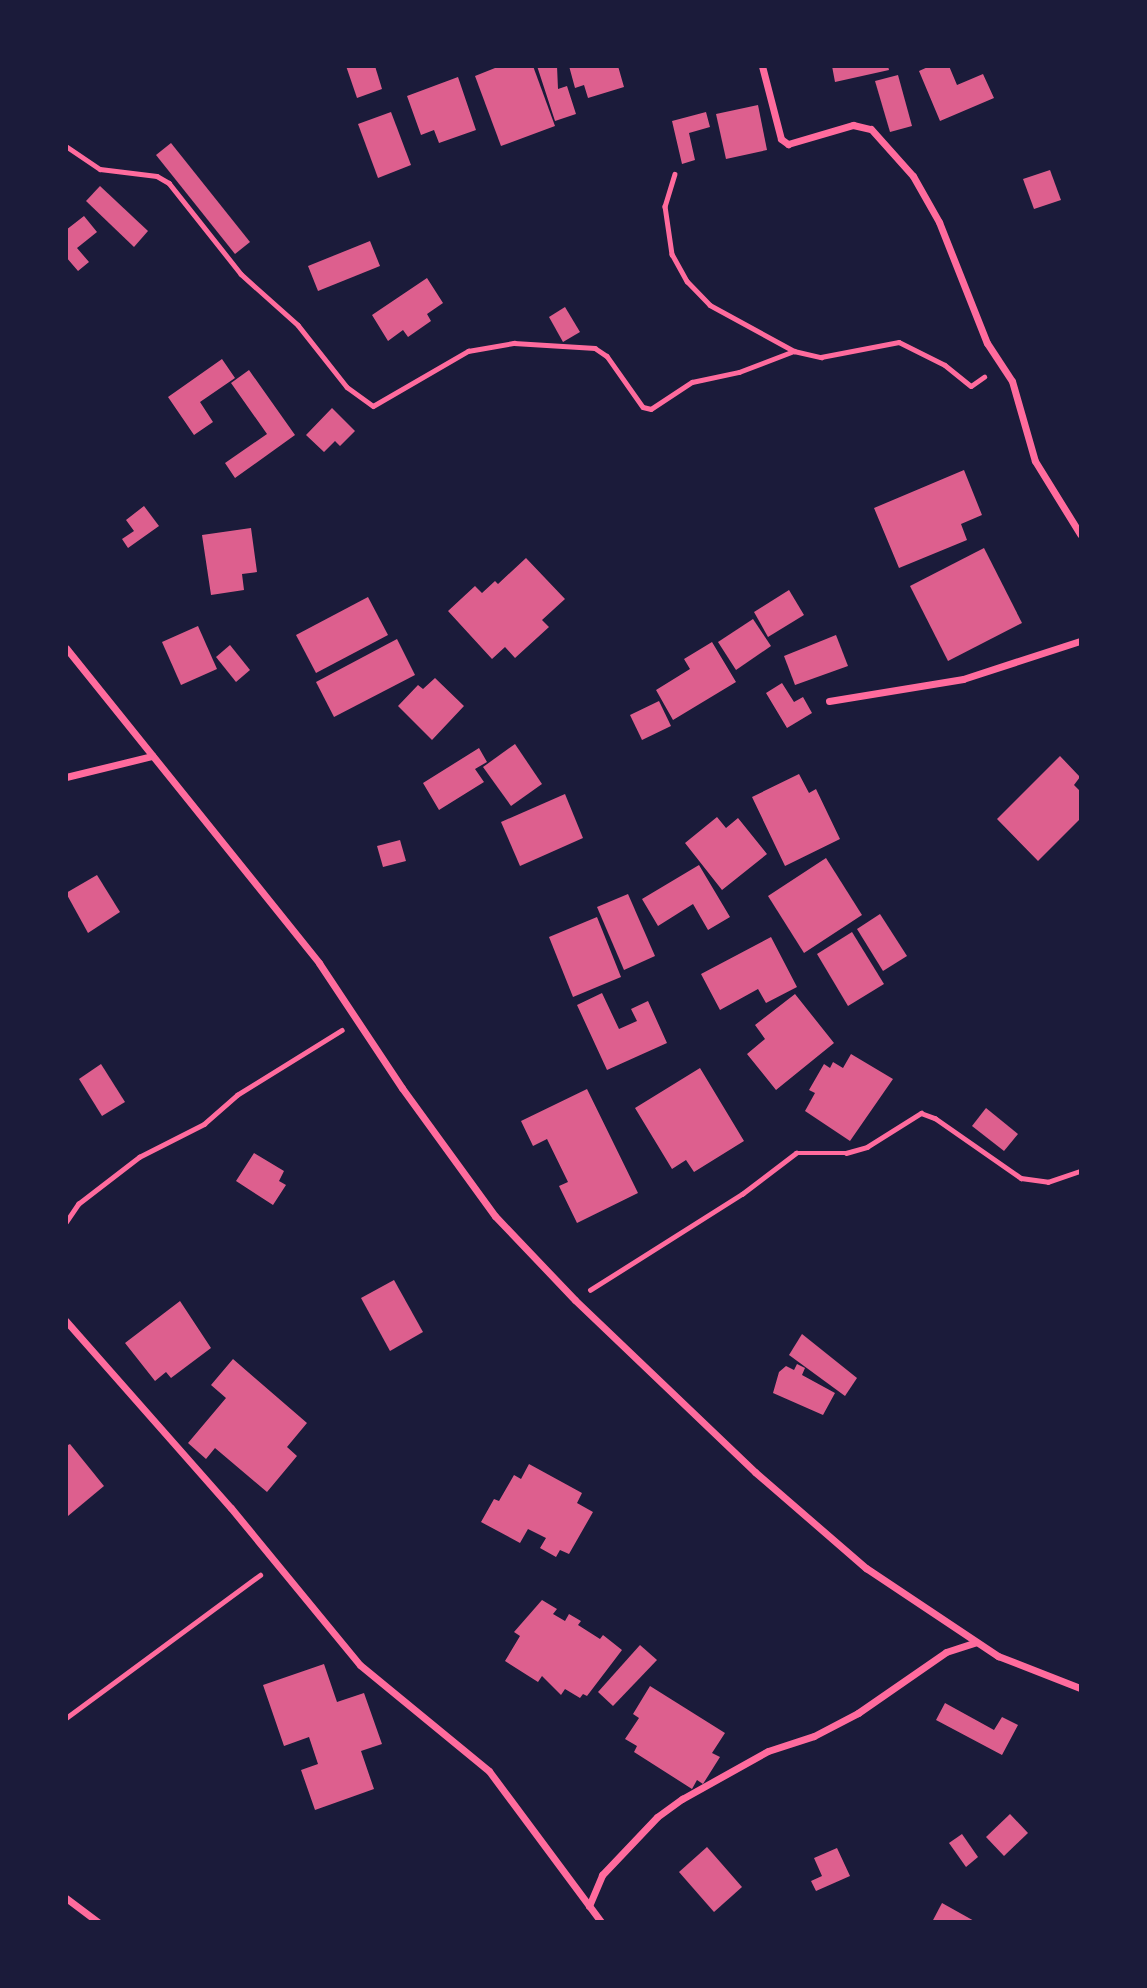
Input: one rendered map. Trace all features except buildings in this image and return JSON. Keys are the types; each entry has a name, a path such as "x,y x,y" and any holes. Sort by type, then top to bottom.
{"street":[{"path":"762,66 781,139 788,144 853,125 871,129 905,165 939,222 987,343 998,356 1021,405 1035,461 1080,534"},
{"path":"829,701 963,680 1080,641"},
{"path":"66,648 272,901 495,1216 575,1300 755,1472 866,1567 975,1642 1080,1688"},
{"path":"66,777 152,755"},
{"path":"66,1321 360,1665 489,1771 601,1922"},
{"path":"589,1906 602,1875 657,1817 682,1799 768,1751 814,1736 858,1713 946,1652 975,1642"},
{"path":"66,1898 98,1922"}],"path":[{"path":"66,146 100,169 157,176 169,183 241,274 298,324 347,387 373,406 468,351 514,342 595,348 607,356 637,401 651,409 692,383 739,372 794,351"},
{"path":"675,174 665,206 672,254 687,281 710,305 794,351 821,357 898,342 945,365 971,386 992,369 998,356"},
{"path":"66,1222 78,1204 139,1157 204,1124 237,1095 358,1021"},
{"path":"575,1300 742,1194 796,1153 856,1150 920,1114 935,1118 1021,1178 1048,1182 1080,1171"},
{"path":"66,1718 274,1564"}]}
